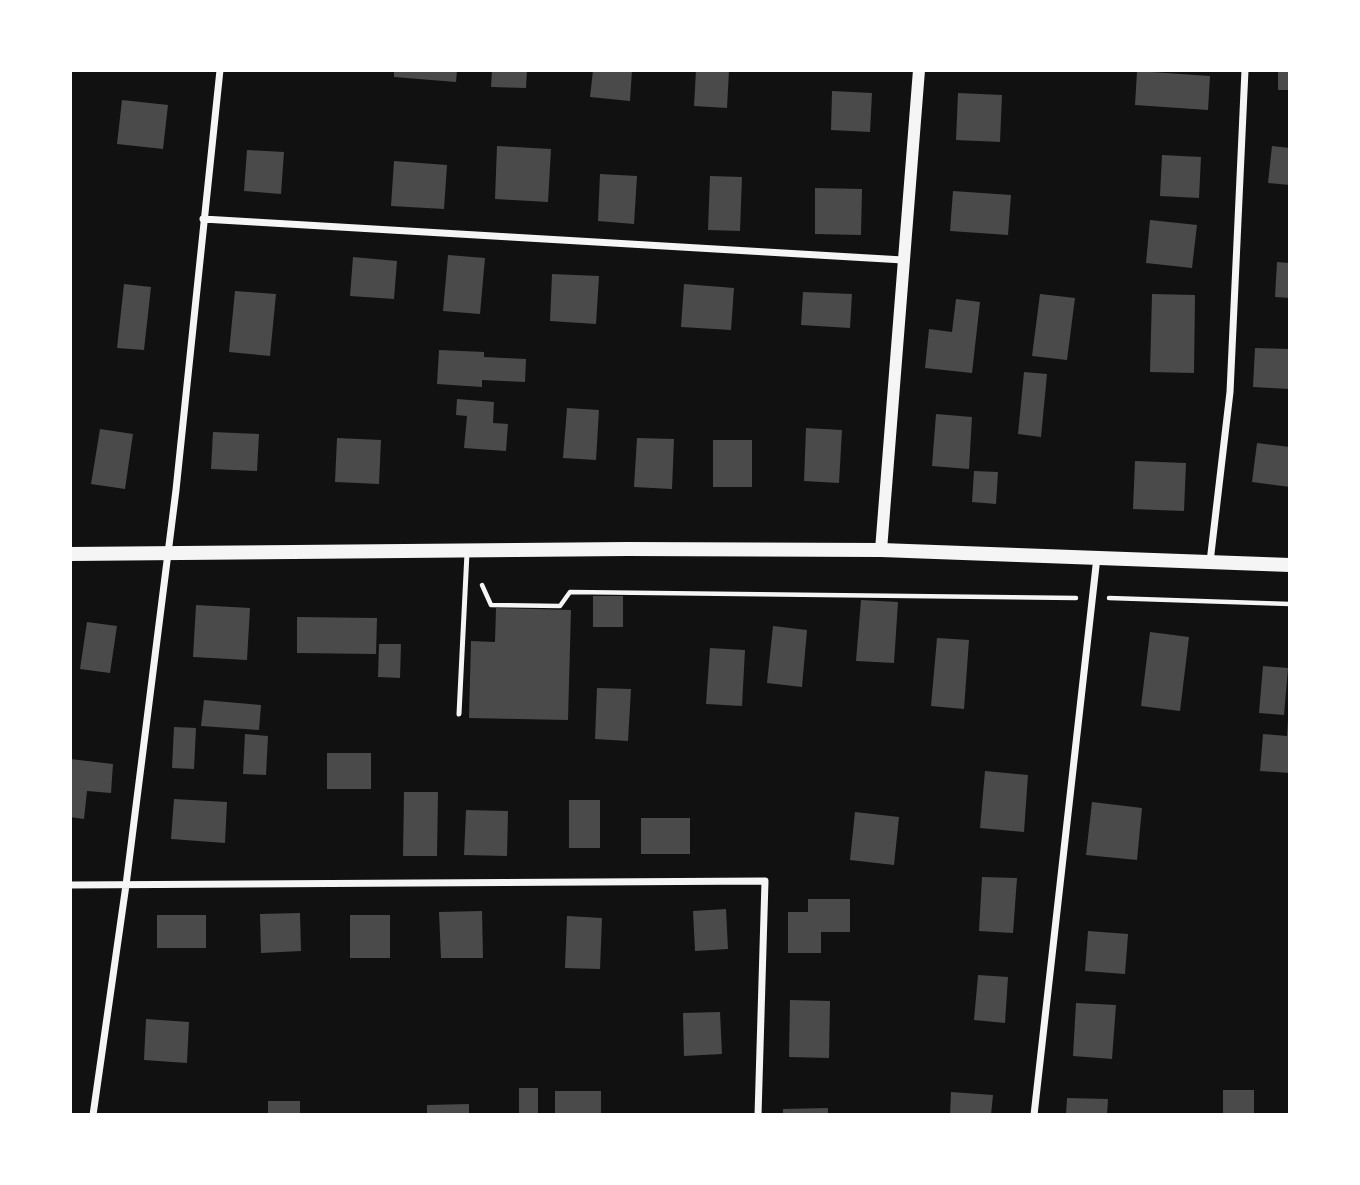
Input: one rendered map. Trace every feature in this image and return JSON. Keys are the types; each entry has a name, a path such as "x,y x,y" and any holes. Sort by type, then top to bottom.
{"main road":[{"path":"70,554 881,550 1290,565"}],"street":[{"path":"93,1115 126,885 168,553 220,70"},
{"path":"881,550 919,70"},
{"path":"1210,562 1230,392 1245,70"},
{"path":"203,219 903,260"},
{"path":"1034,1115 1097,557"},
{"path":"70,885 765,881 758,1115"}],"lane":[{"path":"459,714 467,550"}],"path":[{"path":"466,584 484,586 491,605 561,606 570,592 1092,598 1290,604"}],"building":[{"path":"394,70 457,70 456,82 394,77"},
{"path":"492,70 527,70 526,88 491,87"},
{"path":"593,70 632,70 630,101 590,97"},
{"path":"696,70 729,70 727,108 694,106"},
{"path":"1278,70 1290,70 1290,90 1278,90"},
{"path":"1137,71 1210,76 1208,110 1135,105"},
{"path":"832,91 872,93 870,132 831,130"},
{"path":"958,93 1002,95 1000,142 956,140"},
{"path":"122,100 168,105 163,149 117,144"},
{"path":"497,146 551,149 548,202 495,199"},
{"path":"1272,146 1290,148 1290,185 1268,183"},
{"path":"247,150 284,152 281,194 244,191"},
{"path":"1162,155 1201,157 1199,198 1160,196"},
{"path":"394,161 447,165 444,209 391,206"},
{"path":"600,174 637,176 634,224 598,221"},
{"path":"710,176 742,177 740,231 708,230"},
{"path":"815,188 862,189 861,235 815,234"},
{"path":"953,191 1011,195 1008,235 950,231"},
{"path":"1150,220 1197,225 1192,268 1146,263"},
{"path":"448,255 485,258 480,314 443,311"},
{"path":"353,257 397,261 394,299 350,296"},
{"path":"1277,262 1290,263 1290,298 1275,297"},
{"path":"552,274 599,276 596,324 550,321"},
{"path":"124,284 151,287 144,350 117,348"},
{"path":"684,284 734,288 731,330 681,327"},
{"path":"235,291 276,294 270,356 229,352"},
{"path":"803,292 852,294 850,328 801,325"},
{"path":"1040,294 1075,298 1067,360 1032,356"},
{"path":"1152,294 1195,295 1194,373 1150,372"},
{"path":"956,299 980,302 972,373 925,368 929,329 952,332"},
{"path":"1255,348 1290,349 1290,389 1253,387"},
{"path":"439,350 484,352 484,357 526,359 525,382 482,380 482,387 437,384"},
{"path":"1024,372 1047,374 1041,437 1018,434"},
{"path":"457,399 494,402 493,423 508,424 506,451 464,448 467,416 456,415"},
{"path":"567,408 599,410 596,460 563,458"},
{"path":"936,414 972,417 969,469 932,466"},
{"path":"806,428 842,430 839,483 804,481"},
{"path":"100,429 133,434 125,489 91,484"},
{"path":"213,432 259,434 257,471 211,469"},
{"path":"337,438 381,440 379,484 335,482"},
{"path":"637,438 674,439 672,489 634,487"},
{"path":"713,440 752,440 752,487 713,487"},
{"path":"1257,443 1290,447 1290,487 1252,482"},
{"path":"1135,461 1186,463 1184,511 1133,509"},
{"path":"974,471 998,472 996,504 972,502"},
{"path":"593,596 623,596 623,627 593,627"},
{"path":"861,600 898,602 894,663 856,661"},
{"path":"196,605 250,608 247,660 193,657"},
{"path":"496,608 571,610 568,720 469,718 471,641 495,642"},
{"path":"297,617 377,618 376,654 297,653"},
{"path":"87,622 117,626 110,673 80,669"},
{"path":"773,626 807,630 802,687 767,683"},
{"path":"1150,632 1189,637 1180,711 1141,706"},
{"path":"937,638 969,640 964,709 931,706"},
{"path":"379,644 401,644 400,678 378,677"},
{"path":"710,648 745,650 742,706 706,704"},
{"path":"1263,666 1288,668 1284,715 1259,713"},
{"path":"597,688 631,689 628,741 595,739"},
{"path":"204,700 261,705 259,730 201,726"},
{"path":"1288,719 1290,773 1260,771 1263,734 1287,736"},
{"path":"174,727 196,728 194,769 172,768"},
{"path":"245,734 268,736 266,775 243,774"},
{"path":"327,753 371,753 371,789 327,789"},
{"path":"70,759 113,764 111,793 87,791 84,819 70,817"},
{"path":"985,771 1028,775 1024,832 980,828"},
{"path":"404,792 438,792 437,856 403,856"},
{"path":"174,799 227,802 225,843 171,839"},
{"path":"569,800 600,800 600,848 569,848"},
{"path":"1092,802 1142,808 1137,860 1086,855"},
{"path":"466,810 508,811 507,856 464,855"},
{"path":"855,812 899,817 894,865 850,860"},
{"path":"641,818 690,818 690,854 641,854"},
{"path":"982,877 1017,878 1013,933 979,931"},
{"path":"808,899 850,899 850,932 821,932 821,953 788,953 788,912 808,912"},
{"path":"726,909 728,949 695,951 693,911"},
{"path":"482,911 483,958 441,958 439,912"},
{"path":"300,913 301,951 261,953 260,914"},
{"path":"157,915 206,915 206,948 157,948"},
{"path":"350,915 390,915 390,958 350,958"},
{"path":"567,916 602,918 600,969 565,968"},
{"path":"1088,931 1128,934 1125,974 1085,971"},
{"path":"978,975 1008,977 1005,1023 974,1020"},
{"path":"790,1000 830,1001 829,1058 789,1057"},
{"path":"1076,1003 1116,1005 1112,1059 1073,1056"},
{"path":"720,1012 722,1054 684,1056 683,1013"},
{"path":"146,1019 189,1022 187,1063 144,1060"},
{"path":"519,1088 538,1088 538,1115 519,1115"},
{"path":"1223,1090 1254,1090 1254,1115 1223,1115"},
{"path":"555,1091 601,1091 601,1115 555,1115"},
{"path":"951,1092 993,1095 991,1115 950,1115"},
{"path":"1067,1098 1108,1099 1107,1115 1066,1115"},
{"path":"268,1101 300,1101 300,1115 268,1115"},
{"path":"469,1104 469,1115 427,1115 427,1105"},
{"path":"828,1108 828,1115 783,1115 783,1109"}]}
